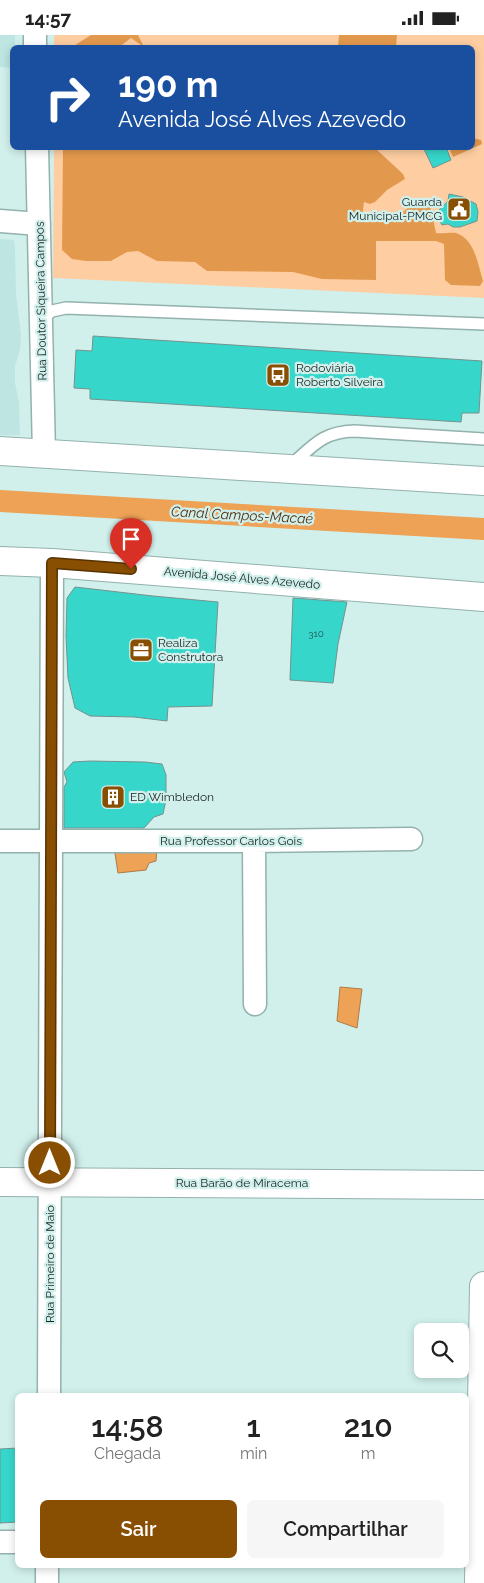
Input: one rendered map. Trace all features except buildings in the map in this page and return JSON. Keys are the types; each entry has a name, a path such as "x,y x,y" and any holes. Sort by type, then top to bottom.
{"main road":[{"path":"0,451 484,481"},
{"name":"Avenida José Alves Azevedo","path":"0,561 52,563 484,597"},
{"name":"Rua Barão de Miracema","path":"0,1182 484,1185"},
{"path":"479,1583 473,1549 484,1286"}],"street":[{"name":"Rua Doutor Siqueira Campos","path":"37,150 44,454"},
{"path":"0,221 39,224"},
{"name":"Rua Primeiro de Maio","path":"49,1393 52,563"},
{"name":"Rua Professor Carlos Gois","path":"0,841 411,839"},
{"path":"254,841 255,1005"},
{"path":"0,1542 15,1542"},
{"path":"47,1568 47,1583"}],"lane":[{"path":"41,319 52,311 66,308 484,324"},
{"path":"287,469 324,438 334,433 354,431 484,439"}],"shaded area":[{"path":"0,35 15,35 15,45 10,45 10,68 0,67"},
{"path":"54,35 484,35 484,298 53,278 54,150 475,150 475,45 54,45"},
{"path":"91,35 138,35 143,45 131,38 122,45 75,45"},
{"path":"339,35 397,35 396,45 338,45"},
{"path":"475,138 481,140 482,144 475,147"},
{"path":"63,150 377,150 403,174 405,179 387,190 375,202 370,204 364,202 362,217 372,217 380,222 389,222 415,203 422,200 429,201 436,233 456,233 468,241 475,253 483,281 480,286 451,285 445,280 444,244 436,241 376,241 376,280 322,279 293,272 207,271 195,262 157,261 138,251 127,252 111,261 86,261 72,259 62,250"},
{"path":"450,150 469,150 453,157"},
{"path":"0,239 14,240 15,249 16,294 21,335 20,350 15,366 20,435 0,435"},
{"path":"114,847 157,848 156,861 149,863 146,870 118,873"},
{"path":"340,987 362,989 357,1028 337,1021"}],"waterway":[{"name":"Canal Campos-Macaé","path":"0,501 484,529"}],"place":[{"name":"Guarda Municipal-PMCG","path":"459,209"},
{"name":"Rodoviária Roberto Silveira","path":"278,375"},
{"name":"Realiza Construtora","path":"141,650"},
{"name":"ED Wimbledon","path":"113,797"}],"route":[{"path":"50,1163 53,725 52,563 131,569"}]}
